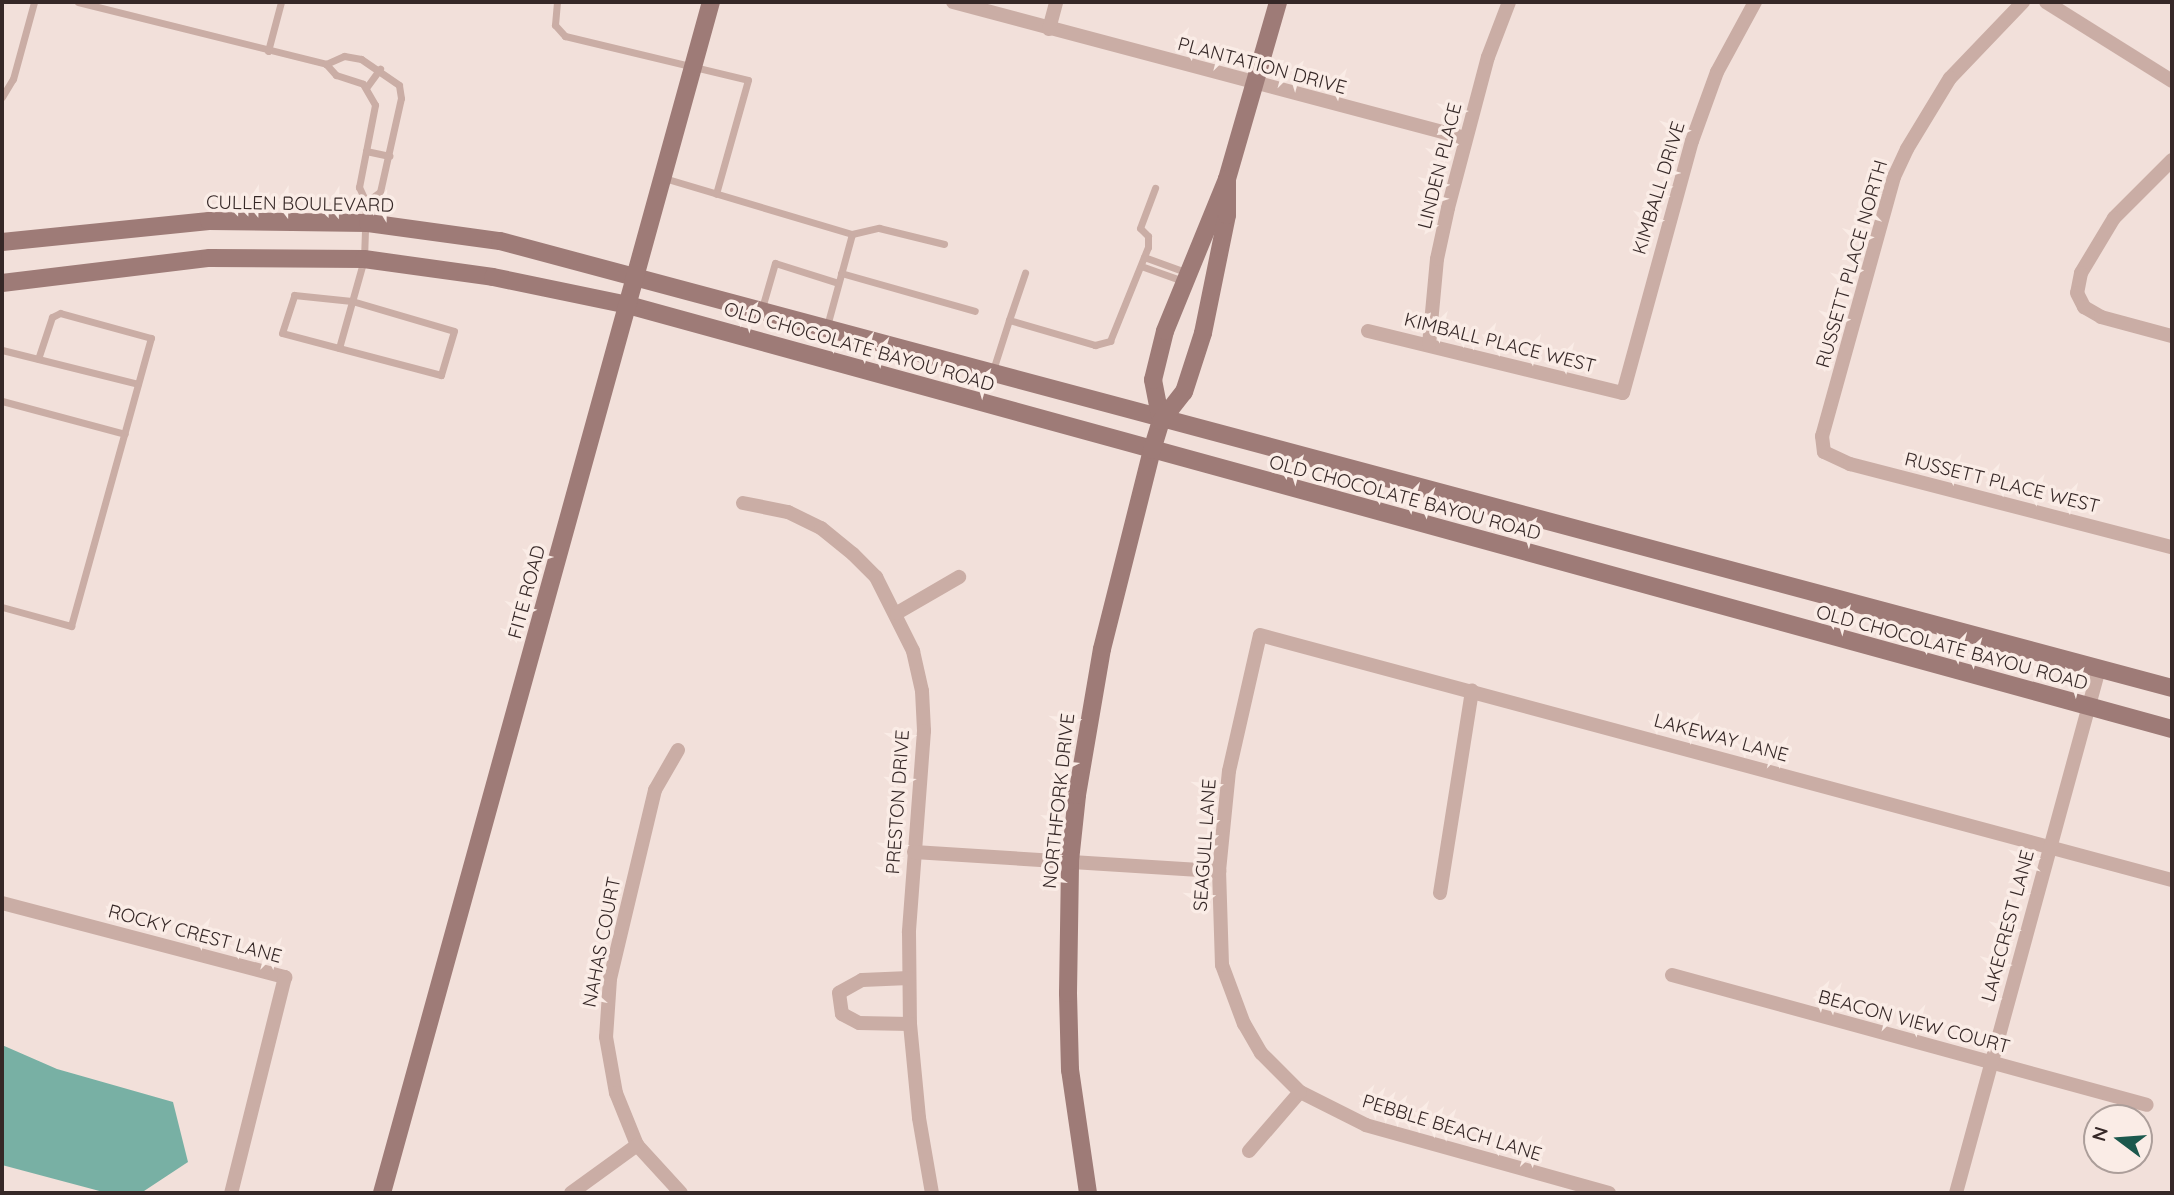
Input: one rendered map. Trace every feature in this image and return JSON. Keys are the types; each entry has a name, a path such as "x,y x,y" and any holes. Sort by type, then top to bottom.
{"main road":[{"name":"FITE ROAD","path":"382,1193 711,2"},
{"name":"NORTHFORK DRIVE","path":"1160,421 1153,380 1186,277 1227,179 1278,2"},
{"name":"NORTHFORK DRIVE","path":"1088,1193 1070,1070 1070,861 1086,725 1160,421 1184,392 1203,333 1227,215 1227,179"},
{"name":"CULLEN BOULEVARD","path":"2,242 209,221 368,223 500,241 635,274"},
{"path":"2,283 210,258 364,259 493,277 628,305"},
{"name":"OLD CHOCOLATE BAYOU ROAD","path":"635,274 993,371 1160,421 2172,688"},
{"name":"OLD CHOCOLATE BAYOU ROAD","path":"628,305 2172,729"}],"street":[{"name":"PLANTATION DRIVE","path":"953,2 1252,85 1465,138"},
{"path":"1049,29 1056,2"},
{"name":"LINDEN PLACE","path":"1429,345 1437,259 1465,138 1510,2"},
{"name":"KIMBALL DRIVE","path":"1623,393 1692,141 1717,72 1755,2"},
{"name":"RUSSETT PLACE NORTH","path":"1824,452 1826,423 1894,177 1907,149 1951,78 2023,2"},
{"path":"2046,2 2172,81"},
{"path":"2172,160 2114,218 2081,273 2077,293 2084,307 2101,317 2172,336"},
{"name":"KIMBALL PLACE WEST","path":"1368,331 1623,393"},
{"name":"RUSSETT PLACE WEST","path":"1824,452 1850,464 2172,547"},
{"name":"PRESTON DRIVE","path":"744,503 788,512 821,528 876,577 897,613 922,691 908,978 909,1024 919,1118 933,1193"},
{"path":"897,613 959,577"},
{"name":"LAKEWAY LANE","path":"1260,635 2172,880"},
{"name":"SEAGULL LANE","path":"1260,635 1229,771 1219,871 1222,965 1244,1024 1261,1053"},
{"name":"LAKECREST LANE","path":"1956,1193 2099,669"},
{"path":"1440,893 1472,691"},
{"name":"NAHAS COURT","path":"637,1145 609,1063 606,1010 655,790 678,750"},
{"path":"914,852 1219,871"},
{"name":"ROCKY CREST LANE","path":"2,903 285,977 231,1193"},
{"name":"BEACON VIEW COURT","path":"1672,975 2143,1104"},
{"path":"908,978 862,980 839,993 842,1014 859,1023 909,1024"},
{"name":"PEBBLE BEACH LANE","path":"1261,1053 1300,1092 1366,1125 1609,1193"},
{"path":"1249,1151 1300,1092"},
{"path":"571,1193 637,1145 681,1193"}],"lane":[{"path":"2,97 13,79 34,2"},
{"path":"78,2 268,51 327,64 344,56 380,69 399,85 401,98 380,192 366,202"},
{"path":"268,51 281,2"},
{"path":"557,2 555,25 565,37 748,80 716,194"},
{"path":"327,64 336,75 366,88 375,105 359,187 366,202 368,223 364,259 339,348"},
{"path":"366,88 380,69"},
{"path":"366,151 388,156"},
{"path":"663,178 852,234 879,228 944,244"},
{"path":"1009,320 1095,345 1110,341 1144,257 1148,236 1140,228 1156,188"},
{"path":"827,326 852,234"},
{"path":"1144,257 1186,277"},
{"path":"762,308 775,263 838,283"},
{"path":"1141,266 1186,277"},
{"path":"841,273 975,311"},
{"path":"993,371 1026,273"},
{"path":"294,295 352,301 454,331 441,375 282,333 294,295"},
{"path":"2,607 71,626 151,338 60,313 52,317 38,359"},
{"path":"2,350 138,384"},
{"path":"2,401 125,434"}],"water":[{"path":"2,1045 57,1069 173,1102 188,1162 141,1193 107,1193 2,1165"}]}
